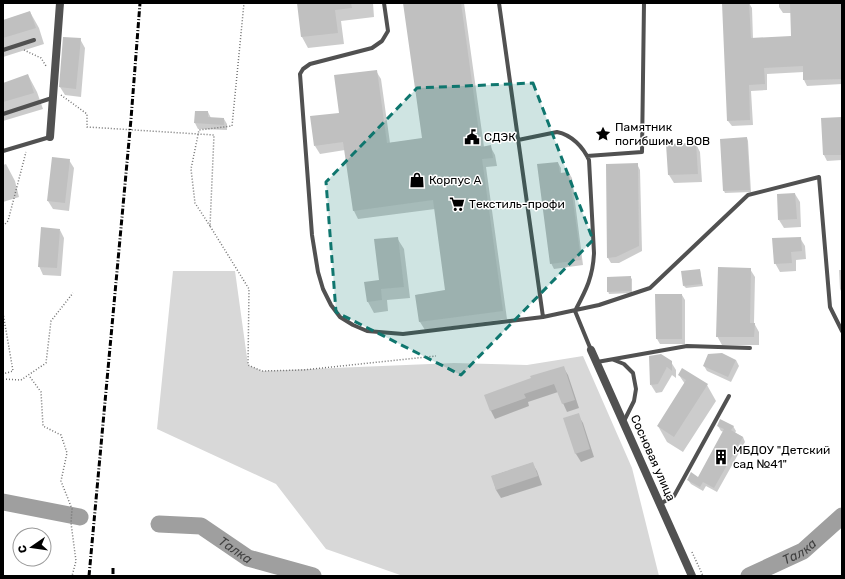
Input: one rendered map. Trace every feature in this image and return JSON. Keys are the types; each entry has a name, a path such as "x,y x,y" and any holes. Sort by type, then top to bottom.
{"street":[{"path":"50,137 60,3"},
{"name":"Сосновая улица","path":"591,350 692,576"}],"lane":[{"path":"384,3 388,31 378,45 372,48 310,64 303,69 300,74 312,235 318,272 331,305 340,317 367,331 403,334 543,317 599,305 650,288 748,195 819,177 830,307 842,330"},
{"path":"499,3 543,317"},
{"path":"587,156 642,152 644,3"},
{"path":"3,50 34,40"},
{"path":"3,114 53,98"},
{"path":"518,140 557,132 562,133 576,142 586,152 589,160 594,253 593,267 590,280 575,311 591,350"},
{"path":"3,150 50,137"},
{"path":"597,362 687,346 750,348"},
{"path":"614,360 624,364 633,373 636,388 634,401 623,422"},
{"path":"660,504 674,496 729,396"}],"path":[{"path":"244,3 232,126 199,130 191,169 195,203 249,289 248,365 262,371 303,370 436,356"},
{"path":"16,46 41,58 54,78"},
{"path":"53,89 87,114 87,126 214,135 210,226"},
{"path":"3,226 8,220 28,143"},
{"path":"3,379 21,380 46,363 51,321 73,292"},
{"path":"3,313 12,371 3,374"},
{"path":"30,377 41,392 43,426 61,435 67,453 61,481 72,509 71,523 76,561 72,576"}],"highlighted area":[{"path":"533,83 593,240 461,375 336,312 326,182 417,88"}],"shaded area":[{"path":"173,271 235,271 248,365 262,371 454,363 527,365 583,356 632,468 659,576 403,576 326,549 276,484 157,429"}],"building":[{"path":"297,3 351,3 352,8 335,10 338,33 301,37"},
{"name":"Корпус А","path":"403,3 461,3 481,147 491,145 493,158 482,159 503,311 419,322 415,295 445,290 433,200 353,211 343,142 314,146 310,116 339,113 334,75 377,70 387,143 422,138"},
{"path":"722,3 749,3 751,38 791,36 790,3 842,3 842,79 803,80 803,66 764,68 765,84 749,85 750,120 727,121"},
{"path":"30,11 36,28 3,38 3,20"},
{"path":"63,37 81,38 76,89 59,87"},
{"path":"28,74 34,93 3,102 3,83"},
{"path":"195,111 208,111 208,117 224,118 224,125 194,123"},
{"path":"842,117 842,155 823,155 821,118"},
{"path":"747,137 750,190 723,191 720,139"},
{"path":"696,143 698,174 668,175 666,144"},
{"path":"52,157 70,159 65,203 47,201"},
{"path":"558,162 560,173 569,172 581,260 550,264 537,164"},
{"path":"638,163 639,246 616,257 607,258 606,164"},
{"path":"795,193 797,219 778,220 777,194"},
{"path":"41,227 60,229 57,268 38,267"},
{"path":"398,237 404,287 381,289 382,300 367,302 364,282 379,280 374,239"},
{"path":"801,237 802,251 791,252 792,263 774,264 772,238"},
{"path":"718,267 751,268 750,323 755,323 754,337 716,337"},
{"path":"700,269 702,284 683,286 681,271"},
{"path":"631,276 631,291 607,292 607,277"},
{"path":"655,294 682,294 682,339 656,339"},
{"path":"722,353 736,360 728,377 703,366 708,354"},
{"path":"661,354 672,361 672,371 667,367 658,384 650,385 649,356"},
{"path":"564,366 575,400 562,404 554,384 524,394 526,398 490,411 484,395 531,378 530,376"},
{"path":"682,368 708,384 674,437 657,426 686,380 678,375"},
{"path":"579,413 590,449 575,454 563,418"},
{"name":"МБДОУ \"Детский сад №41\"","path":"720,419 734,426 731,430 743,437 714,488 703,482 700,487 687,480 691,472 698,477 724,429 717,426"},
{"path":"533,462 538,476 496,490 491,476"}],"waterway":[{"name":"Талка","path":"3,502 80,517"},
{"name":"Талка","path":"749,576 803,551 842,516"},
{"name":"Талка","path":"159,524 201,526 248,558 313,576"}],"railway":[{"path":"89,576 131,119 140,3"},
{"path":"113,568 113,576"}],"place":[{"name":"Памятник погибшим в ВОВ","path":"603,134"},
{"name":"СДЭК","path":"472,137"},
{"name":"Корпус А","path":"417,180"},
{"name":"Текстиль-профи","path":"457,204"},
{"name":"МБДОУ \"Детский сад №41\"","path":"721,457"}]}
